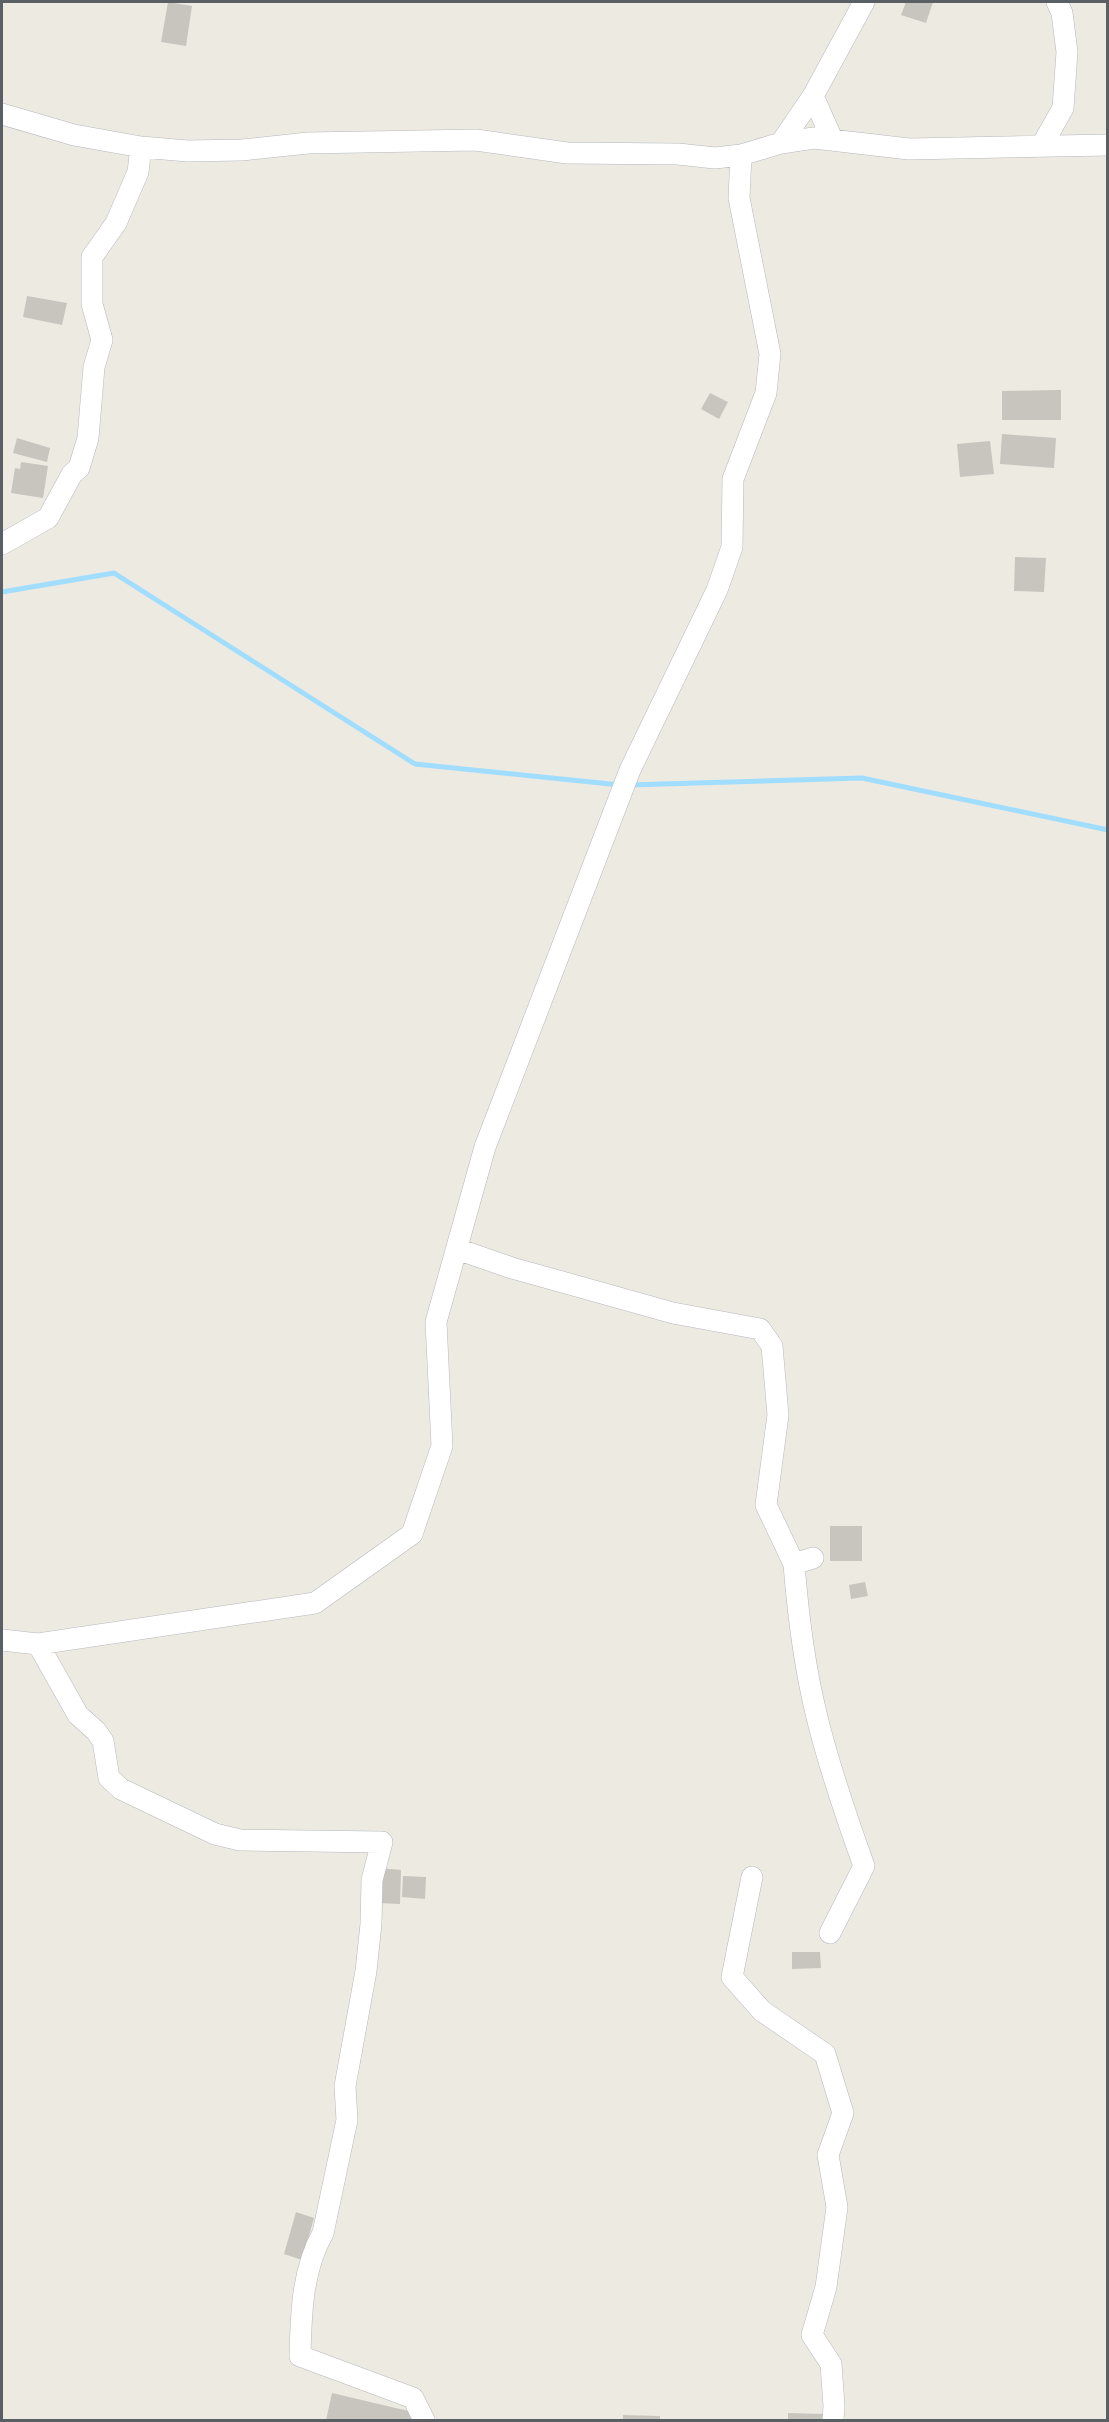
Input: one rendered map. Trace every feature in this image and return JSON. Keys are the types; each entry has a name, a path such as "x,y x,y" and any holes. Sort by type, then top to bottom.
{"street":[{"path":"781,143 813,96 864,2"},
{"path":"1041,147 1063,108 1067,52 1062,13 1058,2"},
{"path":"813,96 832,140"},
{"path":"2,120 141,147 188,151 242,150 308,143 476,140 567,153 678,154 715,158 741,155 781,143 813,138 909,149 1107,145"},
{"path":"2,544 48,518 72,474 79,468 88,438 94,367 102,340 92,304 92,257 116,223 138,172 141,147"},
{"path":"2,1640 38,1644 315,1603 412,1534 442,1446 436,1322 485,1148 630,770 717,590 732,547 733,479 766,393 770,354 739,198 741,155"},
{"path":"457,1249 512,1268 673,1312 760,1329 772,1346 778,1415 766,1505 803,1561 798,1618 816,1714 852,1834 864,1866 830,1932"},
{"path":"38,1644 78,1715 96,1731 102,1741 109,1778 121,1789 215,1834 240,1840 382,1842 372,1880 371,1924 366,1971 345,2086 347,2120 323,2233 318,2242 301,2301 300,2356 413,2398 423,2421"},
{"path":"752,1877 732,1977 762,2011 825,2054 843,2113 828,2155 837,2207 826,2288 812,2335 831,2364 833,2421"}],"building":[{"path":"168,2 192,6 186,46 161,42"},
{"path":"906,2 933,2 926,23 901,15"},
{"path":"27,296 67,303 62,325 23,317"},
{"path":"1061,390 1061,420 1002,420 1002,391"},
{"path":"710,393 728,402 719,419 701,409"},
{"path":"1002,434 1056,438 1054,468 1000,464"},
{"path":"17,438 50,448 47,462 13,453"},
{"path":"990,441 994,474 960,477 957,444"},
{"path":"21,462 48,466 43,498 11,493 15,468 20,469"},
{"path":"1015,557 1046,558 1044,592 1014,591"},
{"path":"830,1526 862,1526 862,1561 830,1561"},
{"path":"865,1582 868,1596 851,1599 849,1585"},
{"path":"379,1868 401,1870 400,1904 377,1903"},
{"path":"403,1876 426,1877 425,1899 402,1897"},
{"path":"792,1952 820,1952 821,1968 792,1969"},
{"path":"296,2212 314,2218 302,2260 284,2254"},
{"path":"332,2393 417,2413 416,2420 326,2420"},
{"path":"788,2413 823,2414 823,2420 788,2420"},
{"path":"623,2415 660,2416 660,2420 623,2420"}],"waterway":[{"path":"2,592 114,573 415,764 620,785"},
{"path":"629,785 862,778 1108,830"}]}
